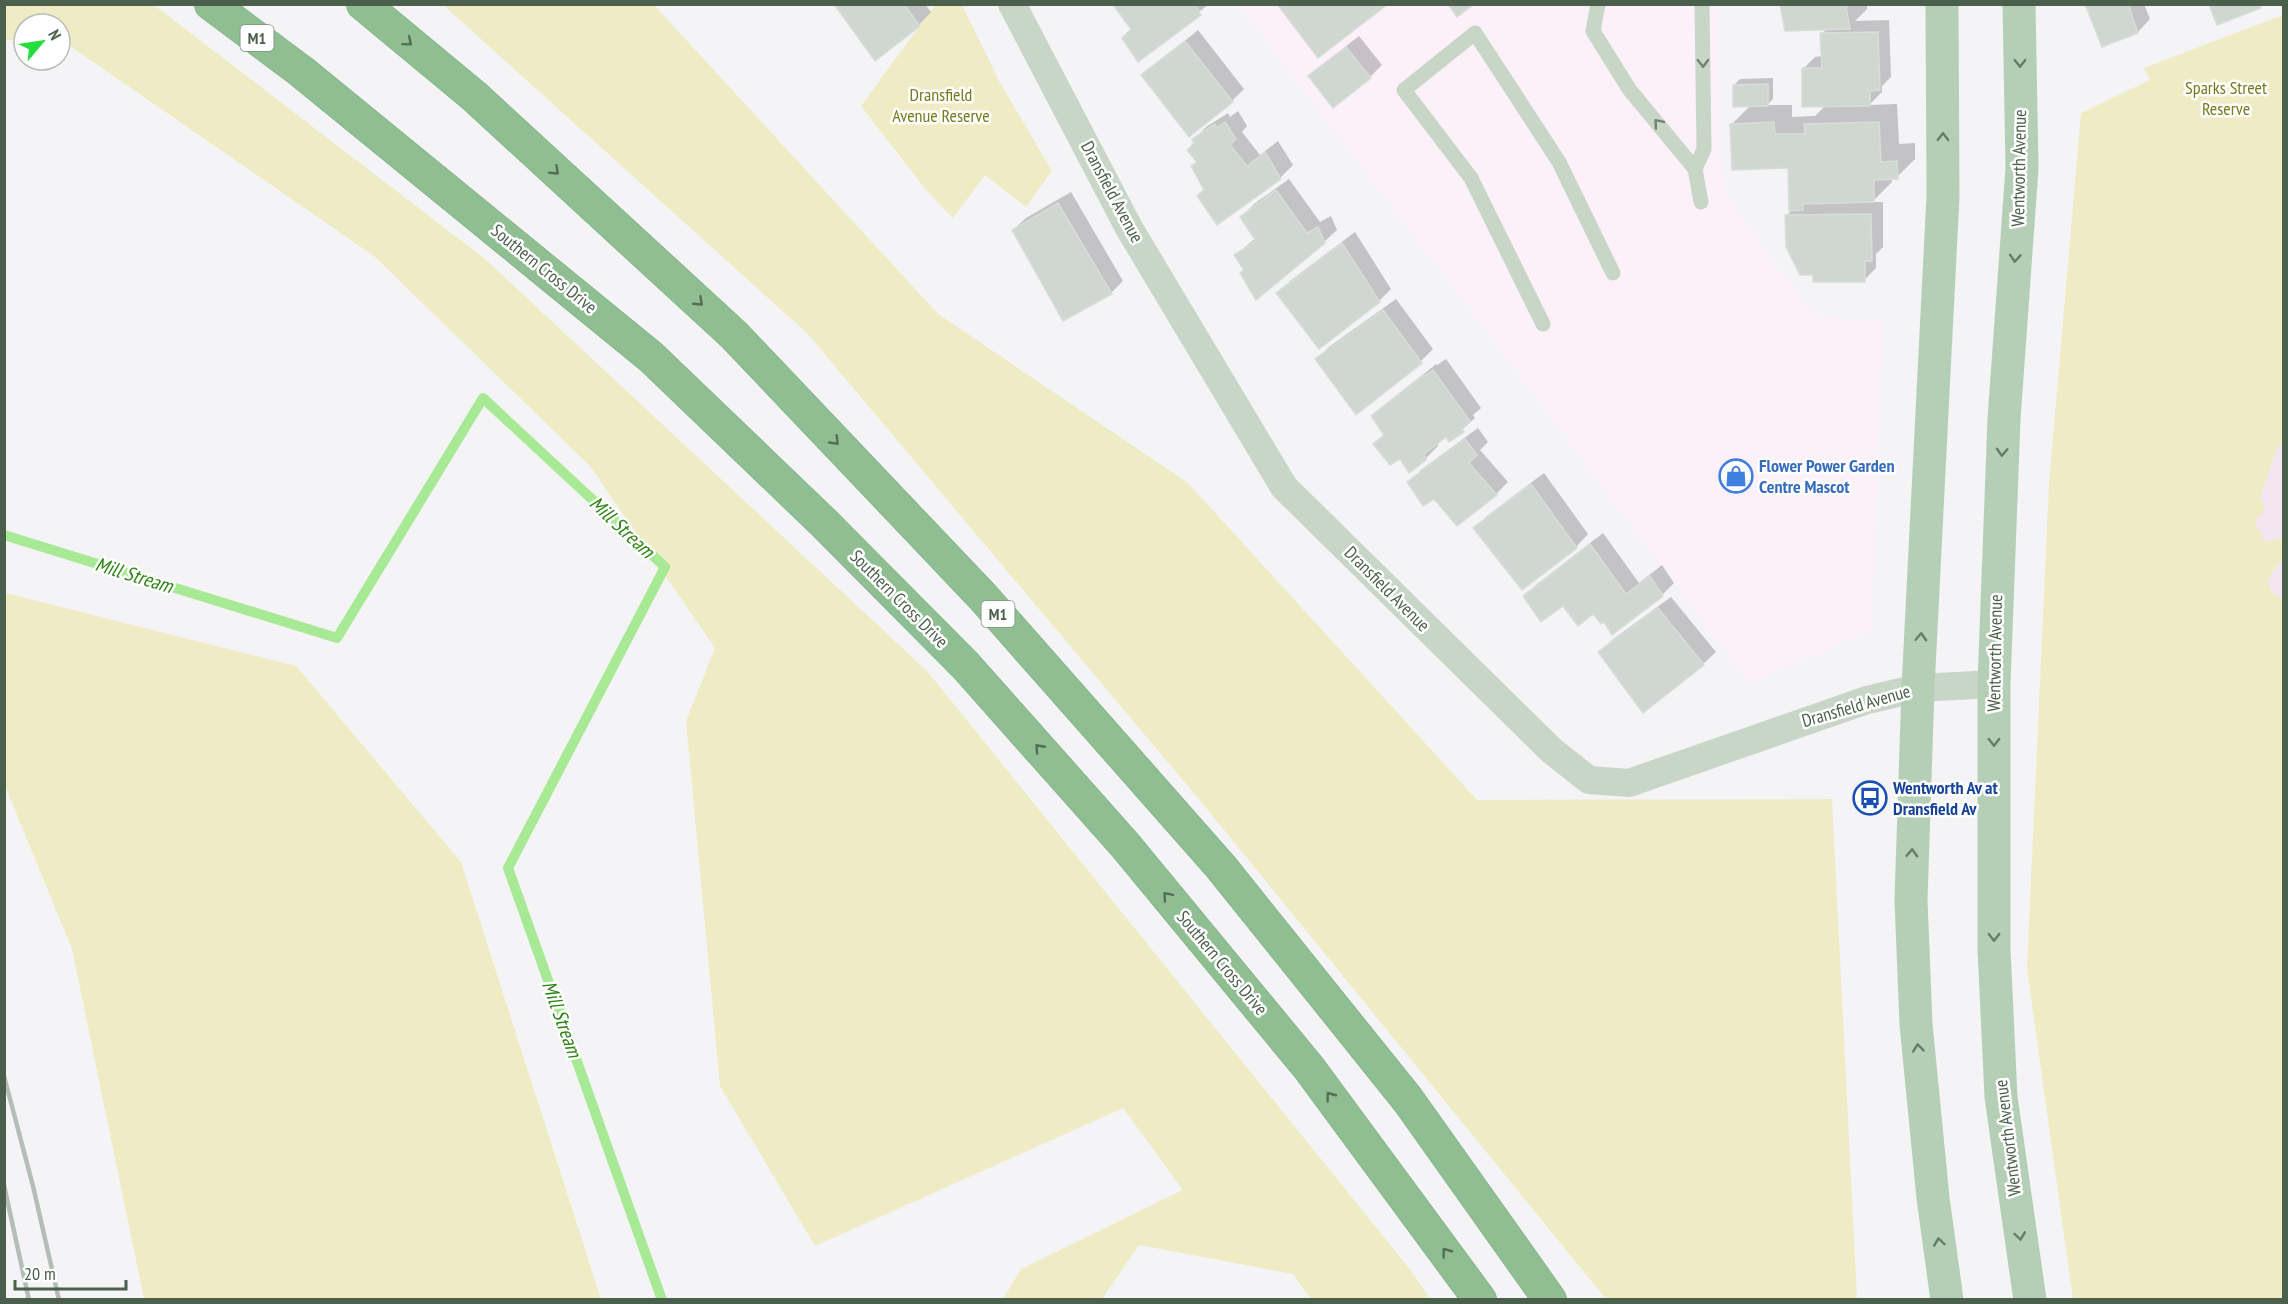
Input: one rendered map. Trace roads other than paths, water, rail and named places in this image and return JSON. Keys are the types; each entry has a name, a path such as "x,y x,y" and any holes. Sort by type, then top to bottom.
{"highway":[{"name":"Southern Cross Drive","path":"211,4 302,72 651,357 824,523 966,666 1125,845 1310,1068 1480,1299"},
{"path":"226,4 302,72"},
{"name":"M1","path":"363,4 474,96 734,335 983,597 1221,867 1408,1100 1550,1299"}],"main road":[{"path":"1942,4 1943,196 1918,688 1911,900 1916,1024 1933,1198 1947,1299"},
{"name":"Wentworth Avenue","path":"2019,4 2022,168 2004,419 1994,684 1994,949 2001,1097 2030,1299"}],"street":[{"name":"Dransfield Avenue","path":"1012,4 1129,228 1284,487 1551,750 1589,780 1629,783 1848,706 1918,688 1994,684"}],"lane":[{"path":"1599,4 1593,31 1629,88 1695,168 1701,202"},
{"path":"1695,168 1704,149 1702,4"},
{"path":"1543,324 1471,178 1404,90 1475,33 1559,162 1612,273"}],"waterway":[{"name":"Mill Stream","path":"4,535 337,638 483,398 665,567 508,868 662,1300"}],"railway":[{"path":"4,1076 33,1186 59,1300"},
{"path":"4,1185 29,1300"}],"place":[{"name":"Flower Power Garden Centre Mascot","path":"1736,476"},
{"name":"Wentworth Av at Dransfield Av","path":"1870,798"}],"park label":[{"name":"Sparks Street Reserve","path":"2226,98"},
{"name":"Dransfield Avenue Reserve","path":"941,106"}]}
